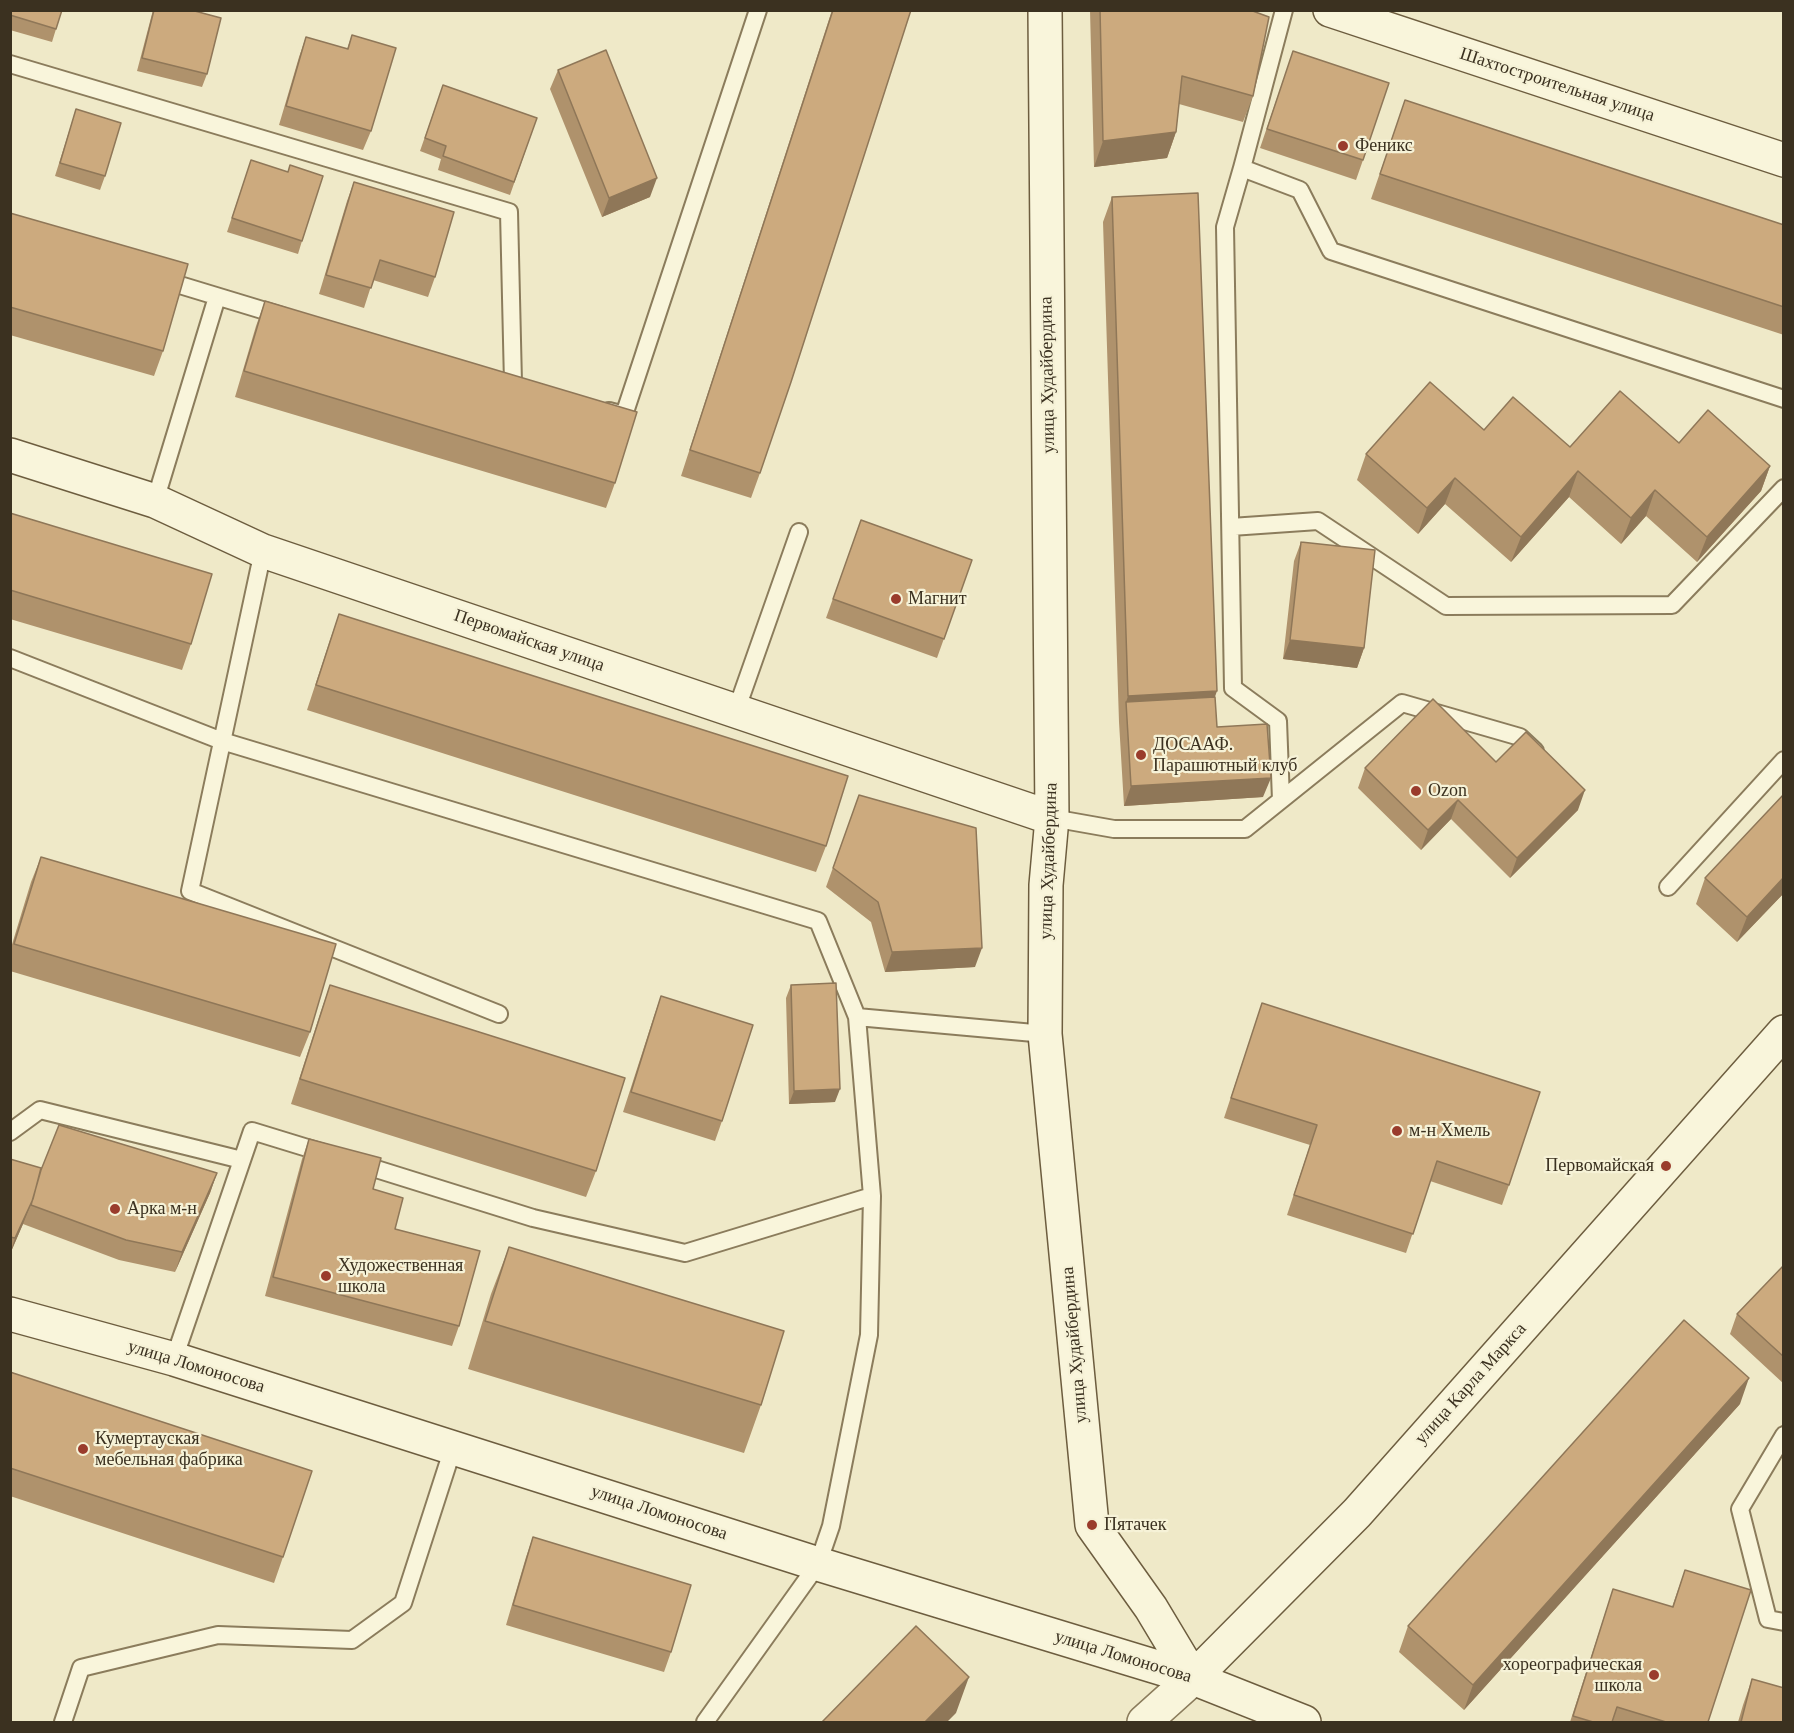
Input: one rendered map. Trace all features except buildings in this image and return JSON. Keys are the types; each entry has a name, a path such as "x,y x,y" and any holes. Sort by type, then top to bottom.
{"street":[{"name":"улица Худайбердина","path":"1045,10 1052,818 1046,885 1046,1034 1092,1525 1151,1608 1193,1678"},
{"name":"Шахтостроительная улица","path":"1330,10 1784,160"},
{"name":"Первомайская улица","path":"10,455 155,501 263,551 1052,818"},
{"name":"улица Карла Маркса","path":"1144,1722 1193,1678 1357,1513 1784,1032"},
{"name":"улица Ломоносова","path":"10,1314 174,1359 818,1564 1193,1678 1304,1722"}],"lane":[{"path":"591,406 624,415 758,10"},
{"path":"1281,800 1278,721 1233,688 1225,227 1284,10"},
{"path":"10,64 509,212 513,383"},
{"path":"1242,168 1300,190 1331,251 1784,399"},
{"path":"141,273 297,320"},
{"path":"155,501 217,297"},
{"path":"1231,527 1318,522 1446,606 1672,605 1784,488"},
{"path":"736,711 799,532"},
{"path":"263,551 190,891 499,1014"},
{"path":"10,658 222,741 818,921 857,1017 872,1196 869,1335 831,1526 818,1564 705,1722"},
{"path":"1052,818 1113,829 1245,829 1402,703 1520,737 1544,760"},
{"path":"1668,887 1784,760"},
{"path":"857,1017 1046,1034"},
{"path":"10,1132 40,1110 242,1160"},
{"path":"174,1359 252,1131 533,1218 685,1253 872,1196"},
{"path":"1784,1435 1740,1509 1768,1618 1784,1622"},
{"path":"63,1722 81,1668 218,1635 352,1640 403,1603 453,1448"}],"place":[{"name":"Феникс","path":"1343,146"},
{"name":"Магнит","path":"896,599"},
{"name":"ДОСААФ. Парашютный клуб","path":"1141,755"},
{"name":"Ozon","path":"1416,791"},
{"name":"м-н Хмель","path":"1397,1131"},
{"name":"Первомайская","path":"1666,1166"},
{"name":"Арка м-н","path":"115,1209"},
{"name":"Художественная школа","path":"326,1276"},
{"name":"Кумертауская мебельная фабрика","path":"83,1449"},
{"name":"Пятачек","path":"1092,1525"},
{"name":"хореографическая школа","path":"1654,1675"}]}
